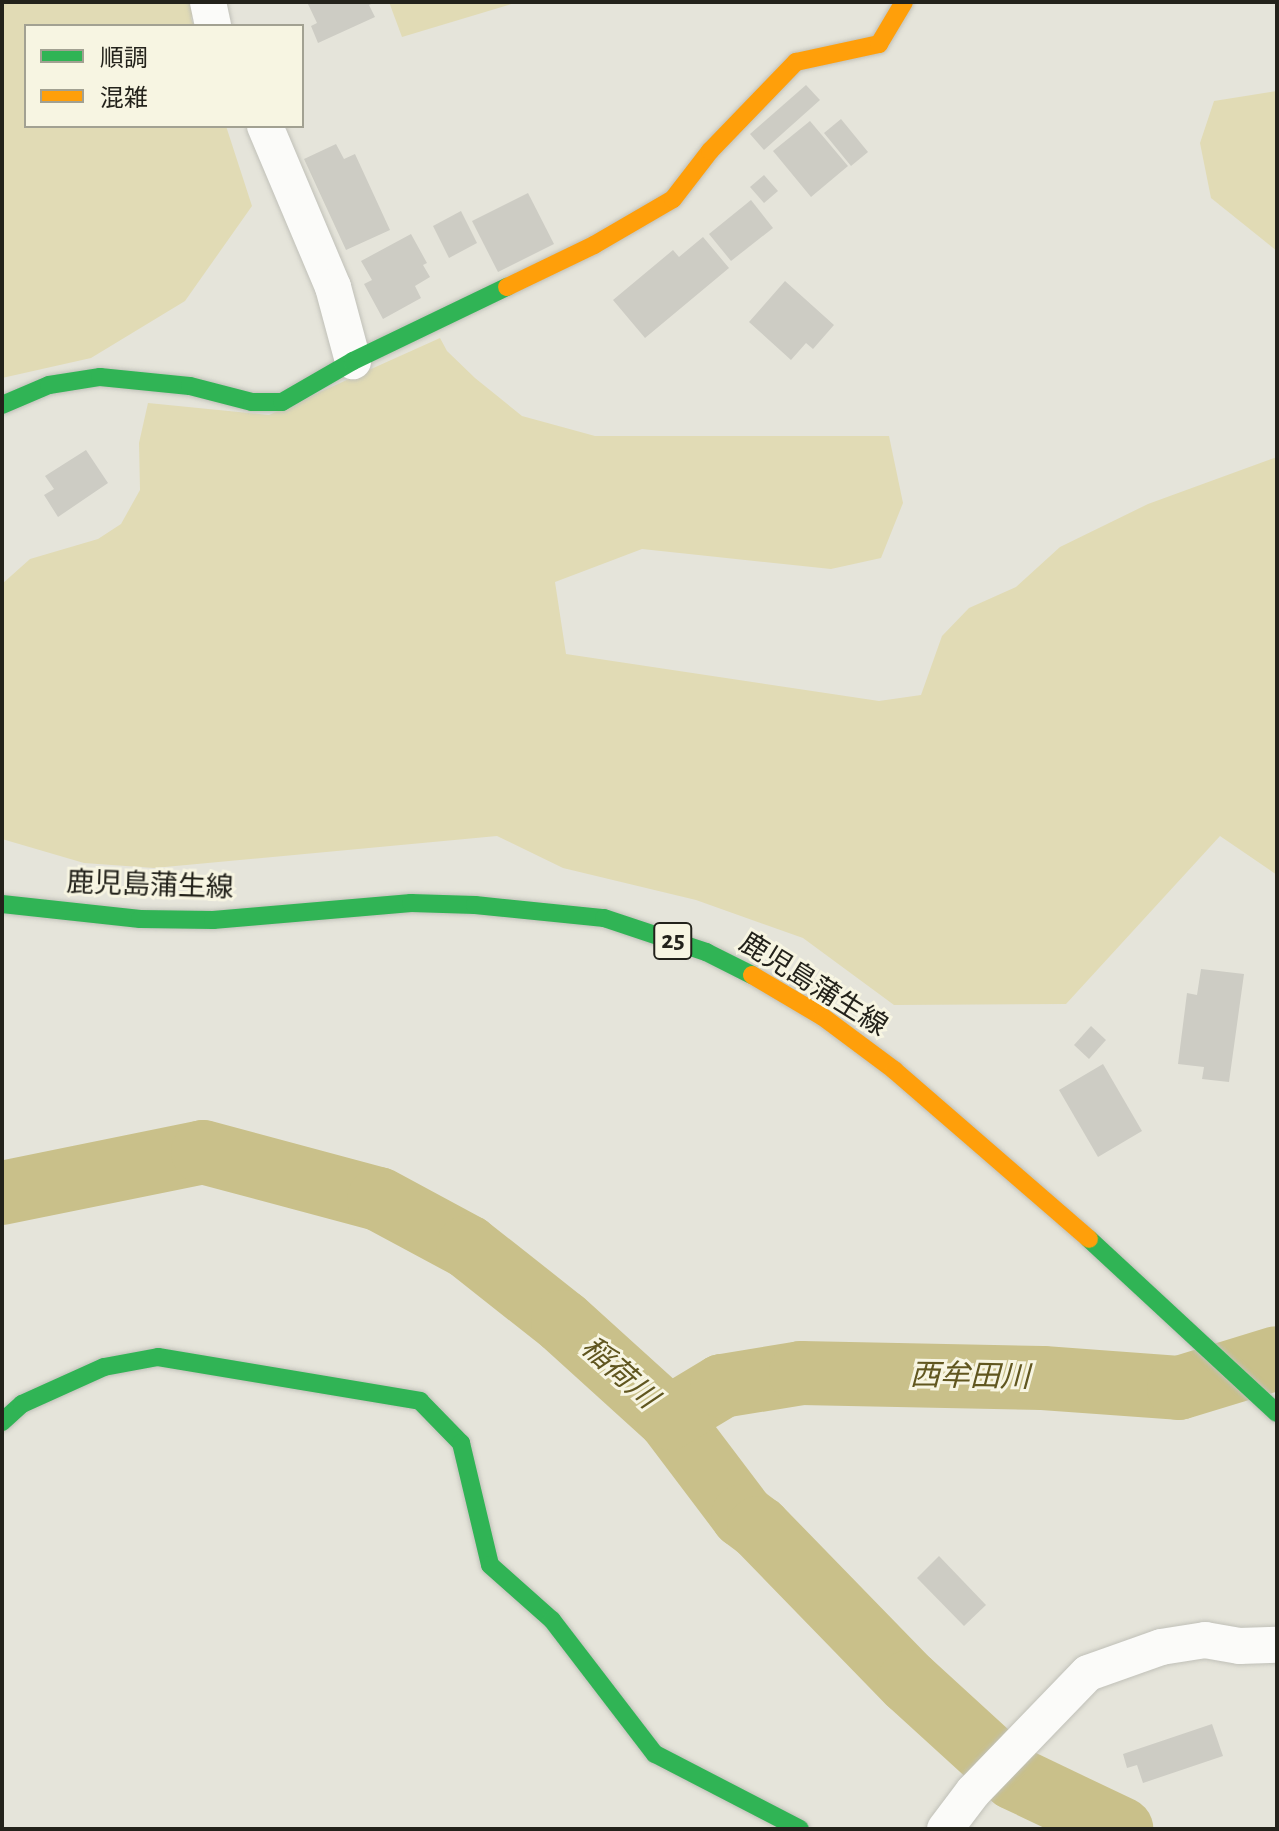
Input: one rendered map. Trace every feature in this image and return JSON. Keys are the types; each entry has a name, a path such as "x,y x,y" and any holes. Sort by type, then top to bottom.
{"street":[{"path":"208,2 213,24"},
{"path":"2,405 49,385 100,377 190,386 252,402 282,402 353,361 594,245 673,199 710,151 796,62 879,44 904,2"},
{"path":"266,128 333,287 353,361"},
{"name":"鹿児島蒲生線","path":"2,904 140,919 213,920 411,903 488,906 604,918 706,952 771,984 823,1017 894,1070 1070,1221 1277,1412"},
{"path":"2,1422 22,1404 104,1367 158,1357 420,1401 461,1443 490,1565 552,1620 655,1754 800,1829"},
{"path":"945,1829 973,1792 1088,1673 1161,1647 1205,1640 1239,1646 1277,1645"}],"shaded area":[{"path":"2,2 202,2 191,18 193,24 24,24 24,128 227,128 252,206 185,301 91,358 2,378"},
{"path":"389,2 518,2 402,37"},
{"path":"1277,91 1277,251 1211,198 1200,143 1214,101"},
{"path":"440,338 447,351 475,378 522,416 595,436 889,436 903,503 881,558 831,569 642,549 555,582 566,654 879,701 921,695 942,636 969,608 1016,587 1060,547 1148,504 1277,457 1277,875 1220,836 1066,1004 894,1005 803,938 696,900 563,868 497,836 154,868 84,863 2,839 2,584 30,559 98,539 121,524 140,490 139,443 148,403 269,415"}],"building":[{"path":"307,2 375,2 369,5 375,17 318,43 311,26 317,23"},
{"path":"806,85 820,100 764,150 750,134"},
{"path":"841,119 868,152 851,166 824,133"},
{"path":"810,121 848,166 811,197 773,151"},
{"path":"336,144 344,159 355,154 390,230 346,250 304,159"},
{"path":"764,175 778,191 764,203 750,187"},
{"path":"528,193 554,244 498,272 472,221"},
{"path":"751,200 773,228 731,261 709,234"},
{"path":"461,211 477,243 449,258 433,226"},
{"path":"411,234 427,263 423,265 430,277 415,286 421,298 383,319 364,284 372,280 361,261"},
{"path":"703,237 729,268 645,338 613,300 673,250 679,257"},
{"path":"785,281 834,325 813,349 806,343 791,360 749,322"},
{"path":"86,450 108,483 58,517 44,495 54,489 45,476"},
{"path":"1201,969 1244,974 1229,1082 1202,1079 1204,1067 1178,1064 1187,993 1197,995"},
{"path":"1091,1026 1106,1040 1089,1059 1074,1045"},
{"path":"1103,1064 1142,1131 1098,1157 1059,1090"},
{"path":"939,1556 986,1605 964,1626 917,1578"},
{"path":"1212,1724 1223,1756 1143,1783 1137,1765 1127,1768 1123,1754"}],"waterway":[{"name":"稲荷川","path":"2,1193 203,1152 379,1199 468,1247 563,1322 669,1418 743,1516 759,1528 909,1682 1014,1778 1121,1829"},
{"name":"西牟田川","path":"669,1418 722,1386 801,1373 1043,1378 1179,1388 1277,1358"}],"traffic: fast":[{"path":"2,405 49,385 100,377 190,386 252,402 282,402 353,361 507,287"},
{"path":"2,904 140,919 213,920 411,903 475,905 604,918 706,952 752,975"},
{"path":"1089,1239 1277,1413"},
{"path":"2,1422 22,1404 104,1367 158,1357 420,1401 461,1443 490,1565 552,1620 655,1754 800,1829"}],"traffic: slow":[{"path":"507,287 594,245 673,199 710,151 796,62 879,44 904,2"},
{"path":"752,975 823,1017 894,1070 1089,1239"}]}
